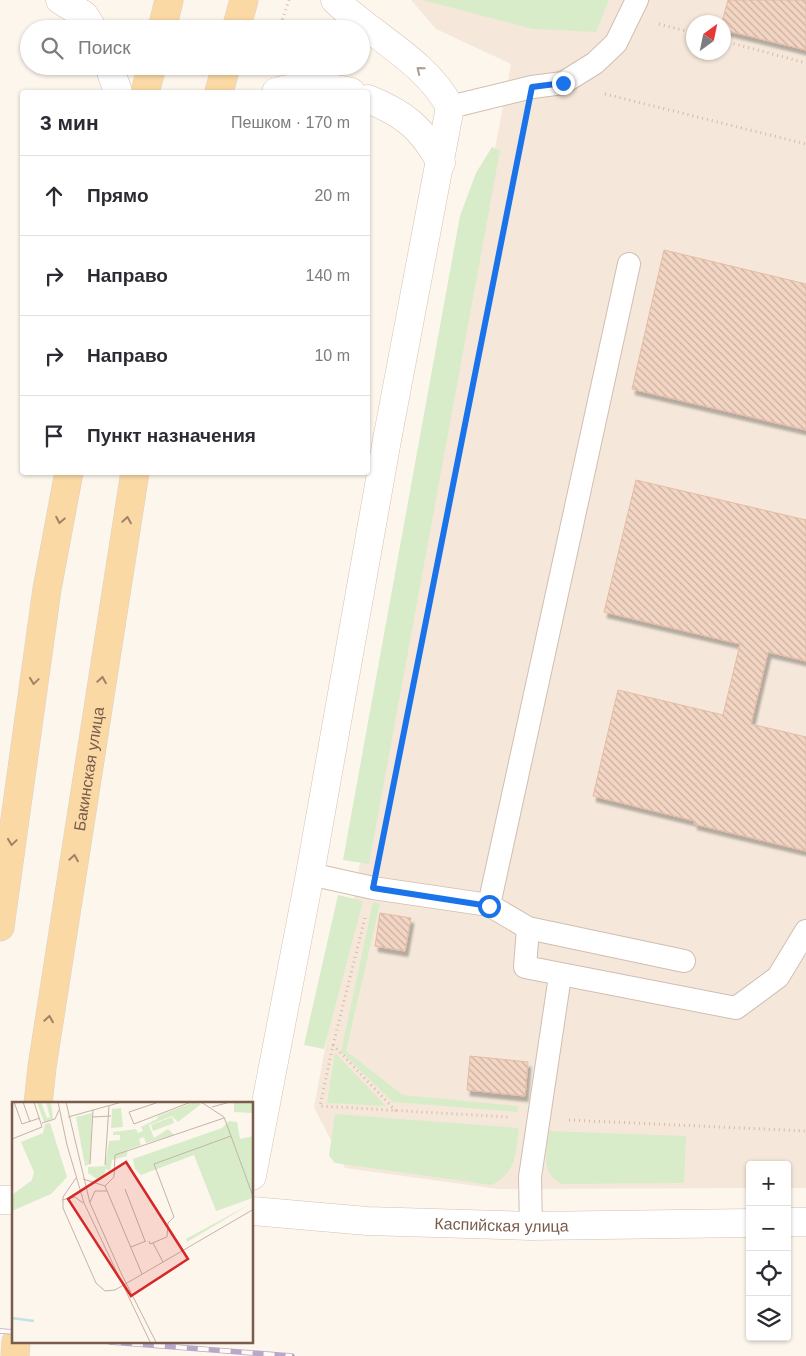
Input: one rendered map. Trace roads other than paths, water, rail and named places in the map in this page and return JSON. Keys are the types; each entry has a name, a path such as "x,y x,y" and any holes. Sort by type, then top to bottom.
{"main road":[{"path":"60,0 84,15 87,20"},
{"path":"164,20 169,0"},
{"path":"238,20 244,0"},
{"path":"336,0 357,20"},
{"path":"254,1166 310,874 387,440 441,163 450,107 442,90 426,74 370,30"},
{"path":"112,75 117,90"},
{"path":"146,90 150,75"},
{"path":"220,90 224,75"},
{"path":"284,90 320,86 341,90"},
{"path":"370,100 409,120 428,139 441,163"},
{"path":"0,927 47,589 69,475"},
{"name":"Бакинская улица","path":"38,1102 42,1067 135,475"},
{"name":"Каспийская улица","path":"254,1211 367,1221 531,1226 746,1223"},
{"path":"791,1222 806,1222"}],"lane":[{"path":"450,107 532,87 563,83 595,64 616,42 637,0"},
{"path":"489,906 629,264"},
{"path":"310,874 373,888 489,906 528,928 684,960"},
{"path":"528,928 525,967 560,976 736,1008 778,977 806,931"},
{"path":"531,1226 530,1177 560,976"}],"railway":[{"path":"0,1331 12,1332"},
{"path":"136,1344 292,1356"}]}
